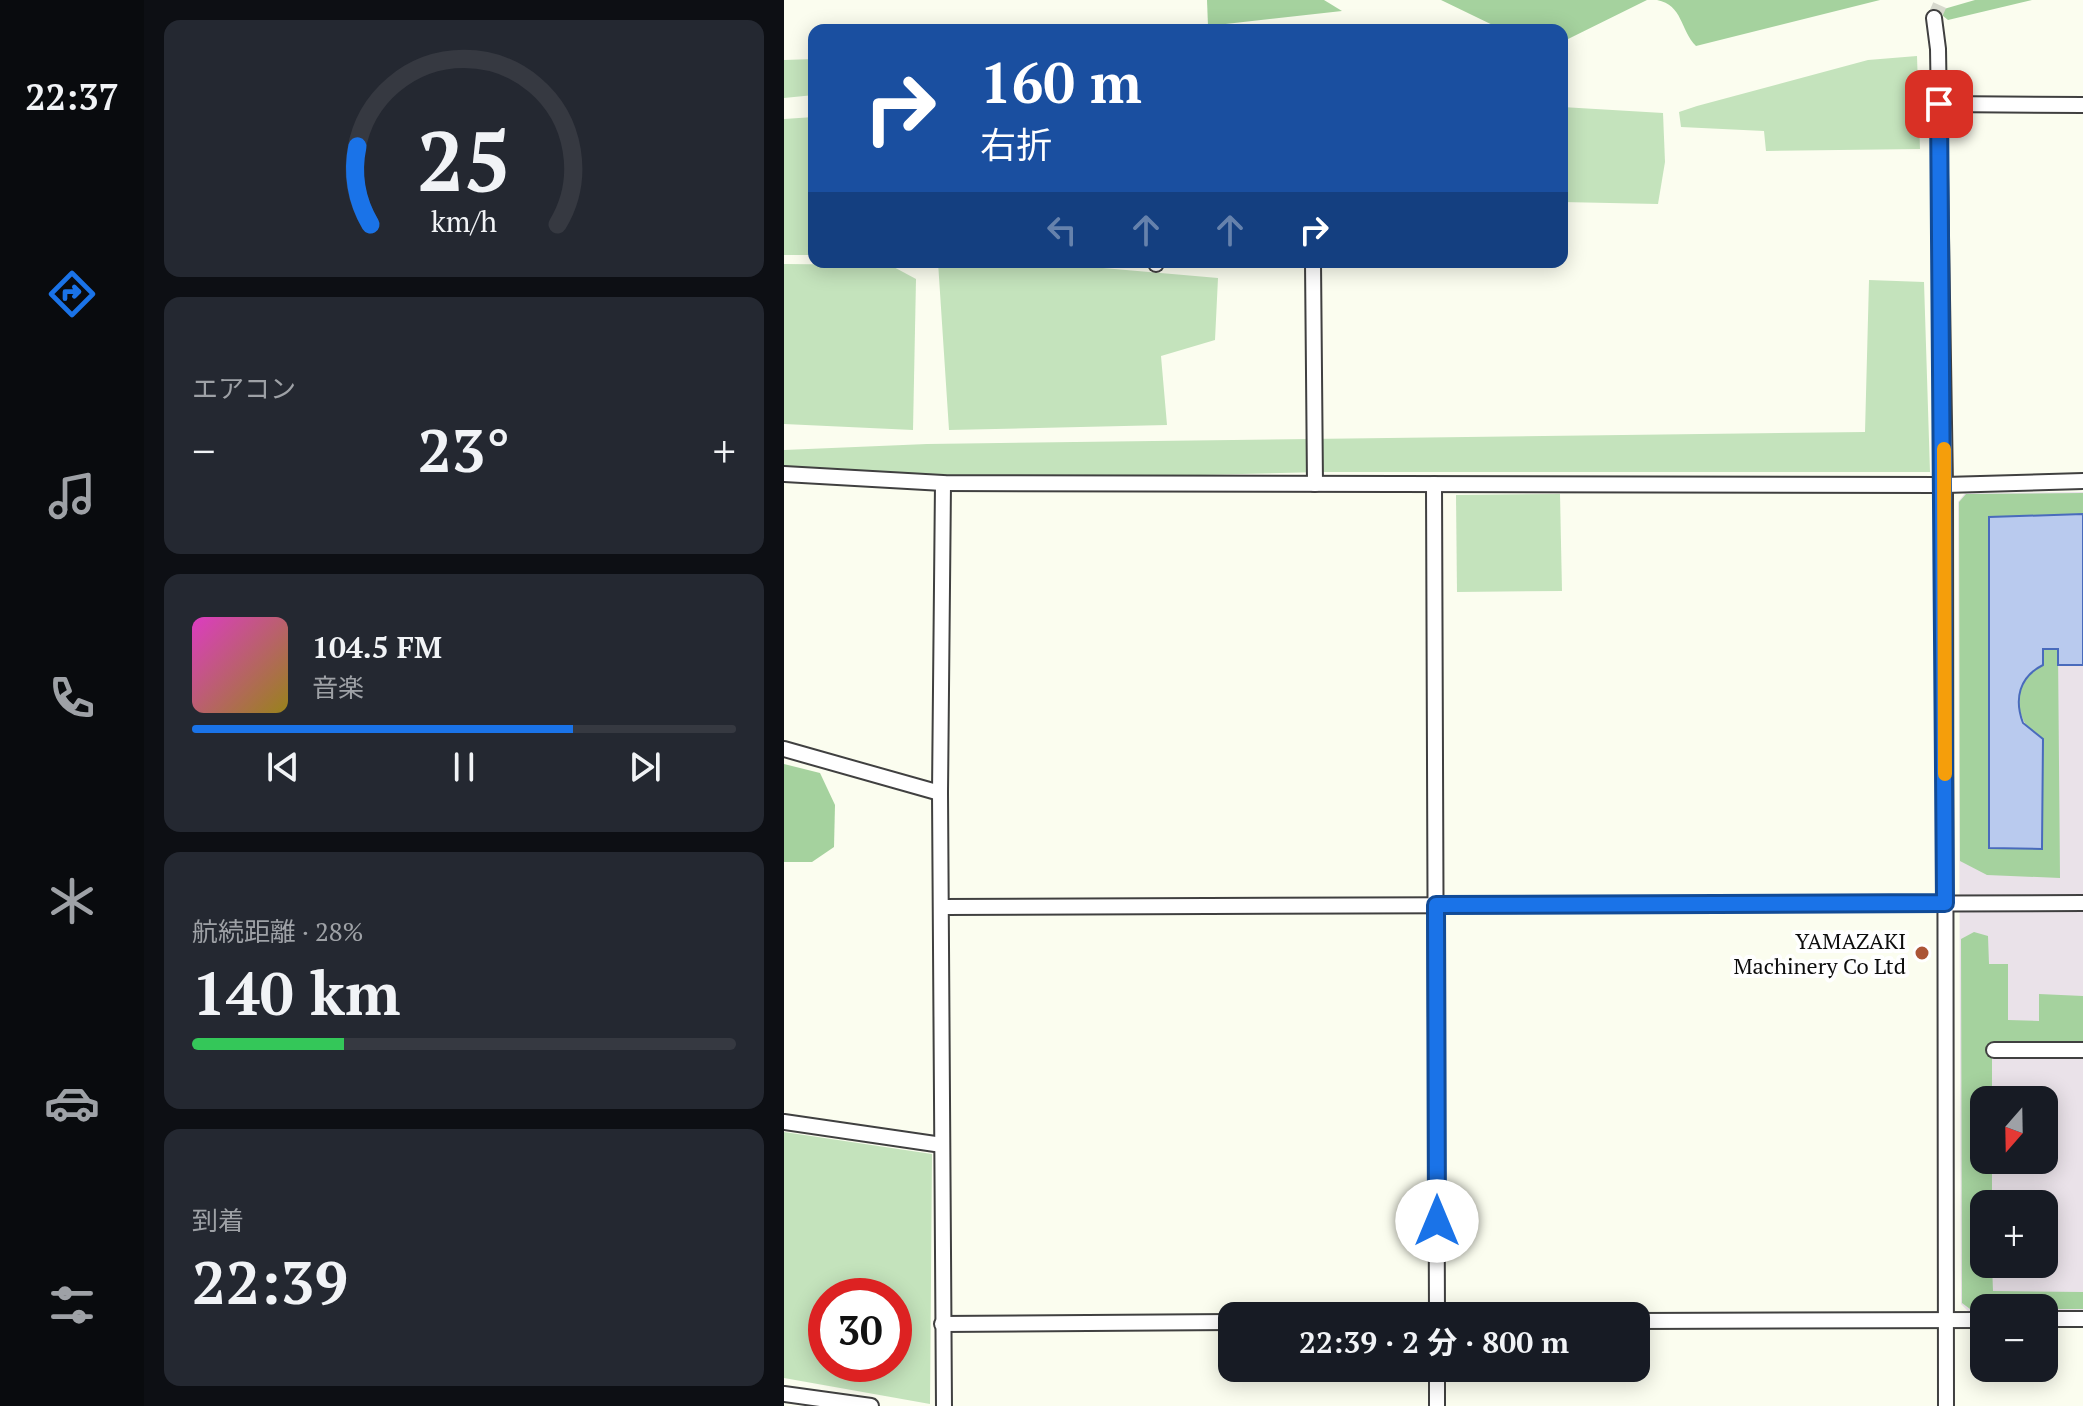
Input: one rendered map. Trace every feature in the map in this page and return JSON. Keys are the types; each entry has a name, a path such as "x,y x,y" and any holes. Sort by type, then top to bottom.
{"street":[{"path":"1934,18 1939,104 1945,485 1946,1406"},
{"path":"1939,104 2083,105"},
{"path":"1313,268 1315,484"},
{"path":"784,474 943,483 1945,485 2083,481"},
{"path":"943,483 940,793 944,1406"},
{"path":"1434,484 1437,1302"},
{"path":"784,749 940,793"},
{"path":"943,907 2083,903"},
{"path":"1994,1050 2083,1050"},
{"path":"784,1122 942,1145"},
{"path":"2058,1319 2083,1319"},
{"path":"1650,1321 1970,1320"},
{"path":"942,1324 1218,1322"},
{"path":"1437,1382 1437,1406"},
{"path":"784,1394 871,1406"}],"shaded area":[{"path":"2083,492 2083,1311 2058,1310 2058,1294 1970,1294 1970,1311 1961,1304 1958,502 1965,493"}],"green space":[{"path":"1207,0 1324,0 1342,11 1226,24 1208,24"},
{"path":"1441,0 1647,0 1568,39 1568,24 1491,24"},
{"path":"1657,0 1880,0 1696,46 1672,7"},
{"path":"1975,0 2032,0 1948,20 1937,11"},
{"path":"1917,56 1920,149 1766,151 1764,131 1681,127 1679,112 1697,106 1868,60"},
{"path":"808,59 808,96 784,98 784,60"},
{"path":"1568,107 1663,113 1665,162 1658,204 1568,202"},
{"path":"808,117 808,255 784,255 784,119"},
{"path":"784,264 808,264 808,268 896,268 916,279 913,430 784,424"},
{"path":"938,268 1103,268 1218,278 1215,340 1161,356 1167,425 949,430"},
{"path":"1869,280 1924,282 1930,472 1320,472 911,482 784,470 784,450 927,444 1865,432"},
{"path":"2083,493 2083,514 1989,517 1989,847 2042,849 2032,733 2021,715 2019,696 2026,679 2043,665 2042,649 2058,649 2060,878 1987,875 1960,861 1959,502 1966,494"},
{"path":"1560,494 1562,591 1457,592 1456,495"},
{"path":"784,764 820,773 835,805 834,847 812,862 784,862"},
{"path":"1974,932 1988,936 1989,964 2008,964 2008,1020 2039,1021 2039,994 2083,996 2083,1042 1992,1042 1992,1086 1970,1086 1970,1174 1992,1174 1992,1190 1970,1190 1970,1278 1993,1278 1993,1291 2083,1292 2083,1309 2058,1309 2058,1294 1970,1294 1970,1309 1962,1303 1961,939"},
{"path":"784,1132 932,1154 930,1404 784,1378"}],"water":[{"path":"2083,514 2083,665 2058,665 2058,649 2043,649 2043,665 2028,676 2019,697 2023,723 2043,739 2042,849 1989,848 1989,517"}],"tunnel":[{"path":"1934,18 1942,0"}],"slow traffic":[{"path":"1944,449 1945,774"}],"place":[{"name":"YAMAZAKI Machinery Co Ltd","path":"1922,953"}],"route":[{"path":"1437,1221 1436,905 1945,903 1945,485 1939,104"}]}
